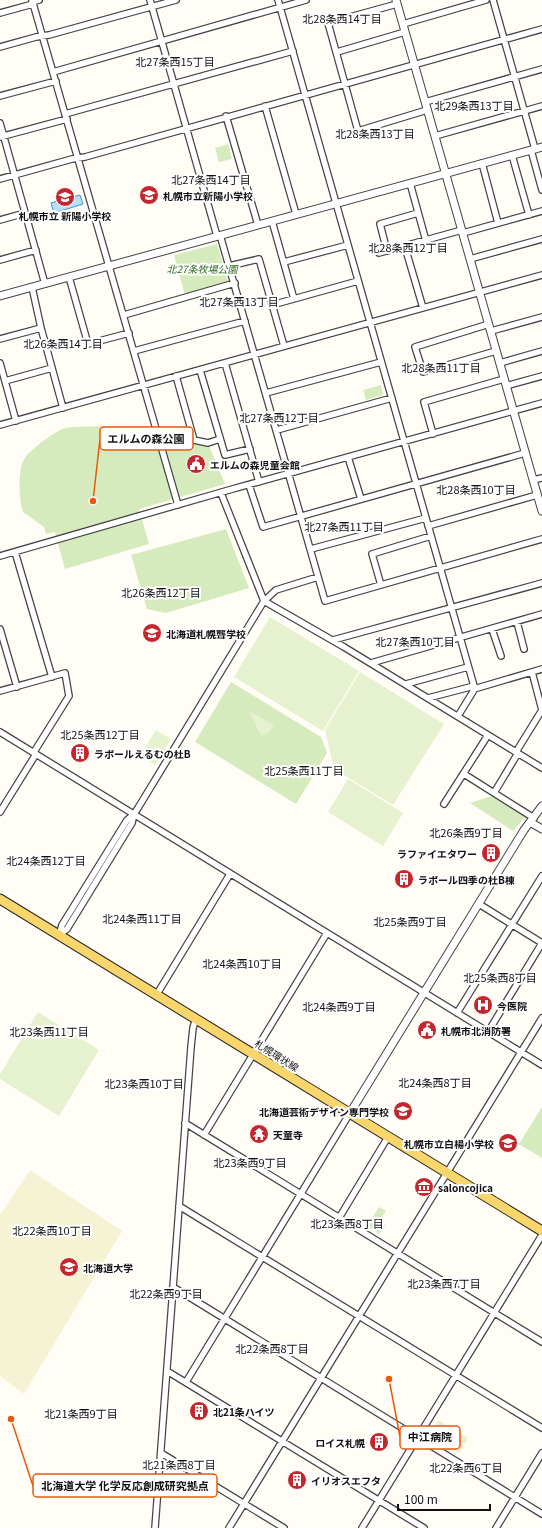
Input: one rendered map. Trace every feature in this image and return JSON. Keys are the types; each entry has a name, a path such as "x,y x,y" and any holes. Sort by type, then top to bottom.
{"main road":[{"name":"札幌環状線","path":"0,899 542,1231"}],"street":[{"path":"0,13 39,0"},
{"path":"150,0 186,128 219,236 230,266 325,601 542,539"},
{"path":"0,47 176,0"},
{"path":"278,0 474,687 458,716"},
{"path":"53,72 306,0"},
{"path":"403,24 486,0"},
{"path":"493,0 524,111 536,148 542,190"},
{"path":"32,2 110,266 178,505"},
{"path":"428,110 358,131 328,23 397,2 414,64 428,110 542,511"},
{"path":"0,179 542,29"},
{"path":"337,52 405,32"},
{"path":"2,136 174,84 293,51"},
{"path":"425,102 542,70"},
{"path":"0,96 56,81"},
{"path":"264,106 296,214"},
{"path":"435,136 542,106"},
{"path":"226,116 258,225"},
{"path":"0,123 2,136 45,284"},
{"path":"0,296 536,148"},
{"path":"512,155 529,215"},
{"path":"482,163 498,223"},
{"path":"410,183 426,241"},
{"path":"379,253 542,211"},
{"path":"0,220 25,213"},
{"path":"387,251 380,224 418,213"},
{"path":"272,221 294,299"},
{"path":"470,259 542,239"},
{"path":"284,262 348,245"},
{"path":"405,246 423,308"},
{"path":"0,260 36,250"},
{"path":"230,266 259,259 284,346"},
{"path":"0,425 542,275"},
{"path":"69,277 88,344 129,333"},
{"path":"272,305 358,281"},
{"path":"124,315 235,284"},
{"path":"32,288 41,328 63,408"},
{"path":"496,351 422,372 415,347 490,328 542,317"},
{"path":"134,351 245,320"},
{"path":"0,339 41,328"},
{"path":"500,363 542,351"},
{"path":"266,393 381,362"},
{"path":"0,363 4,384 16,421"},
{"path":"225,363 259,482"},
{"path":"4,384 52,368"},
{"path":"200,370 225,455 250,449"},
{"path":"176,376 194,440 208,443 220,439"},
{"path":"433,434 424,402 542,376"},
{"path":"277,430 392,398"},
{"path":"0,556 542,403"},
{"path":"249,485 263,527 301,515 525,453"},
{"path":"348,457 361,499"},
{"path":"533,480 542,478"},
{"path":"221,493 264,601 333,640 542,768"},
{"path":"428,526 537,495"},
{"path":"311,549 426,518"},
{"path":"381,585 372,554 431,536"},
{"path":"15,552 52,677"},
{"path":"59,935 62,925 84,889 127,820 134,814 264,601 276,590 318,577"},
{"path":"333,640 542,583"},
{"path":"371,663 460,639 542,614"},
{"path":"517,622 524,649"},
{"path":"0,629 17,686"},
{"path":"492,629 501,656"},
{"path":"406,684 468,667"},
{"path":"428,698 542,669"},
{"path":"494,793 542,710 532,672"},
{"path":"0,691 65,673 69,696 0,812"},
{"path":"0,734 35,753 542,1065"},
{"path":"444,804 488,735"},
{"path":"464,774 494,793 542,829"},
{"path":"186,1382 424,992 542,806"},
{"path":"157,994 230,874"},
{"path":"457,1013 542,876"},
{"path":"479,904 542,943 488,1032"},
{"path":"204,1135 327,933"},
{"path":"155,1528 185,1123 193,1028 196,1018"},
{"path":"230,1528 542,1018"},
{"path":"185,1123 542,1342"},
{"path":"339,1218 388,1137"},
{"path":"179,1206 542,1428"},
{"path":"362,1528 542,1235"},
{"path":"173,1287 542,1514"},
{"path":"167,1370 424,1528"},
{"path":"161,1453 284,1528"},
{"path":"496,1528 542,1453"}],"shaded area":[{"path":"30,1170 122,1231 24,1394 0,1376 0,1215"}],"green space":[{"path":"228,144 232,159 219,162 215,148"},
{"name":"北27条牧場公園","path":"217,244 228,281 185,295 174,255"},
{"path":"381,385 383,395 366,400 363,390"},
{"path":"102,426 146,437 209,446 225,484 139,509 149,544 65,569 55,532 46,534 44,527 23,512 20,500 20,477 22,463 33,450 60,430 68,427"},
{"path":"226,529 249,588 166,613 147,609 131,555"},
{"path":"270,617 359,671 323,731 234,677"},
{"path":"360,672 444,724 393,805 334,769 325,730"},
{"path":"231,682 321,737 327,753 296,804 195,742"},
{"path":"249,711 274,725 268,733 261,736"},
{"path":"156,730 171,739 155,765 140,756"},
{"path":"348,779 403,813 383,846 328,812"},
{"path":"495,795 527,815 513,831 470,803"},
{"path":"38,1012 99,1050 59,1116 0,1079 0,1074"},
{"path":"542,1107 542,1158 519,1144"},
{"path":"379,1207 386,1211 379,1221 385,1225 379,1234 367,1226"},
{"path":"438,1420 468,1438 459,1453 429,1435"}],"water":[{"path":"80,195 83,204 54,213 51,203"}],"place":[{"name":"札幌市立新陽小学校","path":"149,195"},
{"name":"札幌市立 新陽小学校","path":"65,197"},
{"name":"エルムの森児童会館","path":"196,464"},
{"name":"エルムの森公園","path":"93,501"},
{"name":"北海道札幌聾学校","path":"152,633"},
{"name":"ラポールえるむの杜B","path":"80,753"},
{"name":"ラファイエタワー","path":"491,853"},
{"name":"ラポール四季の杜B棟","path":"404,879"},
{"name":"今医院","path":"483,1005"},
{"name":"札幌市北消防署","path":"427,1030"},
{"name":"北海道芸術デザイン専門学校","path":"403,1111"},
{"name":"天童寺","path":"259,1134"},
{"name":"札幌市立白楊小学校","path":"508,1143"},
{"name":"saloncojica","path":"424,1187"},
{"name":"北海道大学","path":"69,1267"},
{"name":"中江病院","path":"389,1379"},
{"name":"北21条ハイツ","path":"199,1411"},
{"name":"北海道大学 化学反応創成研究拠点","path":"11,1419"},
{"name":"ロイス札幌","path":"379,1442"},
{"name":"イリオスエフタ","path":"297,1480"}],"district":[{"name":"北28条西14丁目","path":"342,18"},
{"name":"北27条西15丁目","path":"175,61"},
{"name":"北29条西13丁目","path":"474,105"},
{"name":"北28条西13丁目","path":"375,133"},
{"name":"北27条西14丁目","path":"211,179"},
{"name":"北28条西12丁目","path":"408,247"},
{"name":"北27条西13丁目","path":"239,301"},
{"name":"北26条西14丁目","path":"63,343"},
{"name":"北28条西11丁目","path":"441,367"},
{"name":"北27条西12丁目","path":"279,417"},
{"name":"北28条西10丁目","path":"476,489"},
{"name":"北27条西11丁目","path":"344,526"},
{"name":"北26条西12丁目","path":"161,592"},
{"name":"北27条西10丁目","path":"415,641"},
{"name":"北25条西12丁目","path":"100,734"},
{"name":"北25条西11丁目","path":"304,770"},
{"name":"北26条西9丁目","path":"466,832"},
{"name":"北24条西12丁目","path":"46,860"},
{"name":"北24条西11丁目","path":"142,918"},
{"name":"北25条西9丁目","path":"410,921"},
{"name":"北24条西10丁目","path":"242,963"},
{"name":"北25条西8丁目","path":"500,977"},
{"name":"北24条西9丁目","path":"339,1006"},
{"name":"北23条西11丁目","path":"49,1031"},
{"name":"北24条西8丁目","path":"435,1082"},
{"name":"北23条西10丁目","path":"144,1083"},
{"name":"北23条西9丁目","path":"250,1162"},
{"name":"北23条西8丁目","path":"347,1223"},
{"name":"北22条西10丁目","path":"52,1230"},
{"name":"北23条西7丁目","path":"444,1283"},
{"name":"北22条西9丁目","path":"166,1293"},
{"name":"北22条西8丁目","path":"272,1348"},
{"name":"北21条西9丁目","path":"81,1413"},
{"name":"北21条西8丁目","path":"179,1464"},
{"name":"北22条西6丁目","path":"466,1467"}]}
